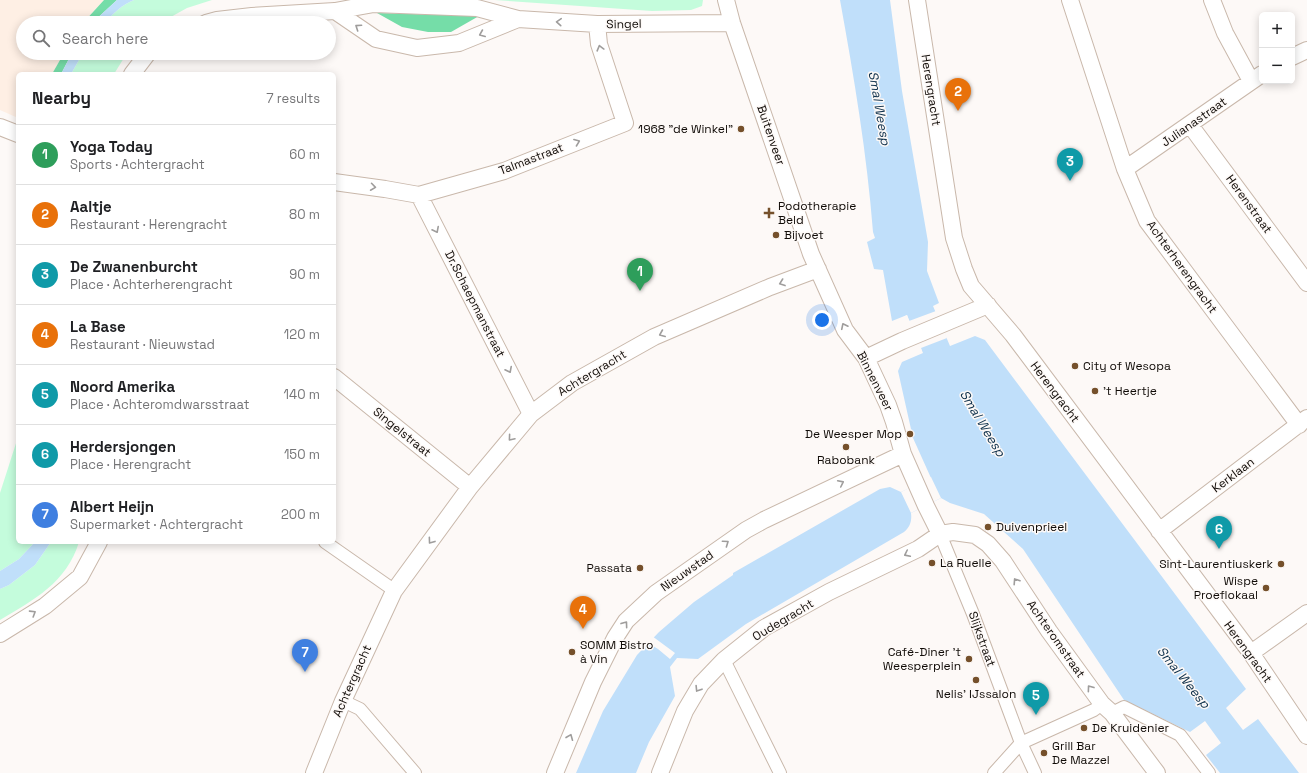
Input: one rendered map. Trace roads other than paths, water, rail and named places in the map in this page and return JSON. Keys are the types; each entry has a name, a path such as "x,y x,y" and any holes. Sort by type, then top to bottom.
{"street":[{"name":"Buitenveer","path":"726,0 732,23 811,254 818,269"},
{"name":"Herengracht","path":"917,0 954,238 964,269 972,286 988,305 1251,653 1307,736"},
{"name":"Achterherengracht","path":"1070,0 1125,169 1147,221 1303,422"},
{"path":"1212,0 1225,33 1257,77"},
{"name":"Singel","path":"252,16 335,11 374,4 477,8 518,19 598,24 732,23"},
{"name":"Singel","path":"335,11 376,39 417,48 459,43 518,19"},
{"name":"Talmastraat","path":"336,182 385,188 419,195 504,171 624,123 599,44 598,24"},
{"path":"1295,56 1307,50"},
{"path":"134,72 143,60"},
{"name":"Julianastraat","path":"1125,169 1257,77"},
{"name":"Herenstraat","path":"1190,125 1307,283"},
{"path":"0,127 16,133"},
{"name":"Dr.Schaepmanstraat","path":"419,195 531,414"},
{"name":"Binnenveer","path":"818,269 845,330 866,358 888,405 903,454"},
{"name":"Achtergracht","path":"314,773 391,588 470,486 531,414 572,383 654,337 770,287 818,269"},
{"path":"866,358 902,341 988,305"},
{"name":"Singelstraat","path":"336,379 470,486"},
{"name":"Kerklaan","path":"1159,531 1303,422"},
{"name":"Slijkstraat","path":"903,454 916,485 940,534 973,614 1021,743 1034,773"},
{"name":"Nieuwstad","path":"555,773 592,682 615,638 626,621 656,592 746,530 903,454"},
{"name":"Achteromstraat","path":"940,534 953,532 974,535 988,544 1003,561 1049,631 1157,773"},
{"name":"Oudegracht","path":"660,773 685,711 701,684 724,660 764,628 829,592 918,549 940,534"},
{"path":"0,634 45,606 80,577 98,544"},
{"path":"328,544 391,588"},
{"path":"1251,653 1307,613"},
{"path":"724,660 780,773"},
{"path":"343,701 360,709 415,773"},
{"path":"994,773 1021,743 1094,710 1124,707 1180,735 1209,773"}],"water":[{"path":"117,0 134,0 126,4 111,16 100,16"},
{"name":"Smal Weesp","path":"840,0 890,0 902,91 928,242 927,271 939,303 933,306 950,346 975,336 985,340 1246,689 1226,708 1243,730 1258,719 1299,773 1220,773 1206,755 1221,743 1205,721 1190,732 1124,700 1023,549 984,514 950,503 941,498 911,513 910,524 904,532 746,624 698,659 677,658 670,667 675,696 649,742 636,773 576,773 603,711 637,655 659,632 694,602 733,575 733,573 880,489 890,487 901,492 931,478 913,438 898,371 902,362 923,353 907,315 892,321 883,270 874,269 867,242 875,238 873,232 860,116"},
{"path":"68,60 79,60 72,72 62,72"},
{"path":"33,544 50,544 35,565 9,585 0,589 0,571 19,559"}],"place":[{"name":"Aaltje","path":"958,111"},
{"name":"1968 \"de Winkel\"","path":"741,129"},
{"name":"De Zwanenburcht","path":"1070,181"},
{"name":"Podotherapie Beld","path":"769,213"},
{"name":"Bijvoet","path":"776,235"},
{"name":"Yoga Today","path":"640,291"},
{"name":"City of Wesopa","path":"1075,366"},
{"name":"'t Heertje","path":"1095,391"},
{"name":"De Weesper Mop","path":"910,434"},
{"name":"Rabobank","path":"846,447"},
{"name":"Duivenprieel","path":"988,527"},
{"name":"Herdersjongen","path":"1219,549"},
{"name":"La Ruelle","path":"932,563"},
{"name":"Sint-Laurentiuskerk","path":"1281,564"},
{"name":"Passata","path":"640,568"},
{"name":"Wispe Proeflokaal","path":"1266,588"},
{"name":"La Base","path":"583,629"},
{"name":"SOMM Bistro à Vin","path":"572,652"},
{"name":"Café-Diner 't Weesperplein","path":"969,659"},
{"name":"Albert Heijn","path":"305,672"},
{"name":"Nelis' IJssalon","path":"976,680"},
{"name":"Noord Amerika","path":"1036,715"},
{"name":"De Kruidenier","path":"1084,728"},
{"name":"Grill Bar De Mazzel","path":"1044,753"}]}
